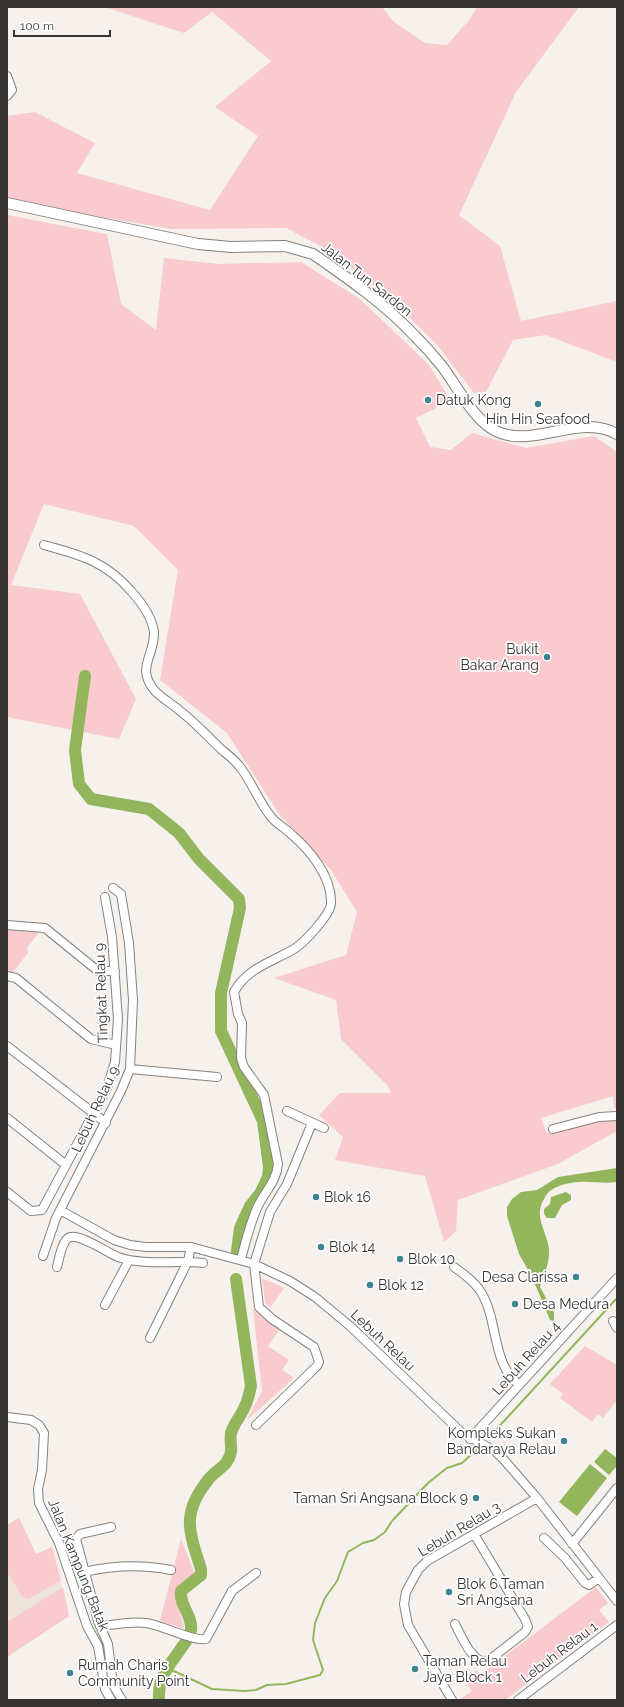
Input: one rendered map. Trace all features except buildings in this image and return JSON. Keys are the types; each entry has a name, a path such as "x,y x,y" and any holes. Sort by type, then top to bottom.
{"main road":[{"name":"Jalan Tun Sardon","path":"7,203 198,244 231,247 285,246 301,249 314,254 326,262 394,314 441,365 477,415 488,426 498,432 514,436 528,436 586,427 609,429 617,434"}],"street":[{"path":"7,76 12,90 7,96"},
{"path":"44,545 84,556 98,562 115,574 131,590 144,608 154,630 154,638 145,672 150,685 164,700 191,719 240,767 272,818 292,834 309,853 326,877 331,903 326,916 298,946 266,962 244,977 234,992 238,1014 242,1023 241,1058 244,1067 264,1095 278,1164 278,1172 275,1179 259,1204 253,1219 241,1259"},
{"name":"Lebuh Relau 9","path":"43,1256 60,1210 106,1123 130,1069 133,1000 128,943 121,894 113,888"},
{"name":"Tingkat Relau 9","path":"7,1192 31,1211 38,1212 45,1207 107,1088 115,1062 118,1019 112,937 105,897"},
{"path":"7,925 45,928 98,971 115,971"},
{"path":"7,976 16,978 91,1039 116,1045"},
{"path":"7,1046 106,1123"},
{"path":"130,1069 217,1077"},
{"path":"287,1111 324,1128"},
{"path":"553,1129 598,1117 617,1116"},
{"path":"7,1118 66,1165"},
{"path":"256,1425 317,1366 319,1362 314,1347 272,1319 259,1307 254,1264 270,1212 287,1184 312,1123"},
{"name":"Lebuh Relau","path":"60,1210 114,1240 130,1245 146,1247 191,1247 241,1259 290,1281 329,1307 451,1423 470,1438 495,1451 537,1498 617,1601"},
{"path":"56,1267 65,1242 71,1237 78,1236 102,1250 130,1260 188,1261 203,1263"},
{"path":"150,1338 188,1261 191,1247"},
{"path":"105,1305 130,1260"},
{"path":"454,1267 473,1282 482,1293 494,1326 503,1367 519,1385"},
{"name":"Lebuh Relau 4","path":"470,1438 617,1278"},
{"name":"Jalan Kampung Batak","path":"7,1416 32,1420 39,1425 44,1434 42,1470 38,1489 39,1502 59,1543 87,1626 98,1646 105,1689 111,1700"},
{"path":"572,1544 617,1488"},
{"name":"Lebuh Relau 3","path":"452,1700 408,1625 404,1604 409,1586 422,1565 537,1498"},
{"path":"111,1527 82,1533 76,1537 76,1542 100,1626 108,1644 113,1685 122,1700"},
{"path":"455,1624 474,1658 482,1662 488,1661 525,1632 528,1627 526,1619 474,1534"},
{"path":"544,1538 566,1558 585,1583 589,1585 599,1578"},
{"path":"84,1572 121,1565 140,1565 172,1570"},
{"path":"100,1626 146,1623 199,1640 206,1639 232,1591 256,1573"},
{"name":"Lebuh Relau 1","path":"518,1700 617,1625"}],"shaded area":[{"path":"105,7 382,7 394,22 425,43 447,45 470,19 477,7 579,7 516,92 459,215 500,246 521,321 617,301 617,360 614,361 546,335 513,340 486,392 474,393 438,346 390,298 326,249 286,228 171,229 7,201 7,116 35,112 95,143 77,173 210,210 258,136 215,107 271,61 212,12 184,33"},
{"path":"7,215 107,234 121,304 156,330 164,258 219,264 301,262 360,299 429,365 451,401 416,418 430,447 451,450 472,433 526,448 594,436 617,452 617,1108 614,1108 613,1096 541,1118 547,1133 605,1118 617,1120 617,1131 558,1164 458,1200 456,1231 444,1242 425,1176 335,1160 343,1137 319,1115 340,1093 391,1093 388,1086 341,1039 336,1000 274,978 346,955 357,912 331,870 279,814 227,733 160,680 178,570 134,526 44,504 11,585 80,594 136,699 119,739 7,717"},
{"path":"7,930 39,932 27,948 28,953 12,973 7,973"},
{"path":"617,1168 617,1182 577,1182 562,1185 549,1192 541,1206 540,1218 548,1242 549,1259 540,1287 554,1313 554,1321 550,1320 532,1277 519,1254 507,1216 507,1207 512,1199 521,1192 537,1190 558,1177"},
{"path":"566,1192 571,1195 571,1200 562,1205 555,1218 547,1218 544,1214 544,1209 550,1204 551,1197"},
{"path":"262,1278 284,1288 270,1308 265,1302"},
{"path":"253,1309 280,1329 268,1346 289,1360 282,1370 294,1378 247,1420 262,1391"},
{"path":"585,1346 617,1365 617,1400 603,1418 598,1414 592,1422 560,1398 563,1394 550,1384"},
{"path":"605,1449 617,1458 617,1466 609,1475 594,1462"},
{"path":"590,1464 607,1478 577,1516 559,1502"},
{"path":"19,1518 36,1554 52,1547 69,1616 7,1657 7,1525"},
{"path":"19,1518 36,1554 52,1547 61,1580 29,1599 22,1596 7,1572 7,1525"},
{"path":"181,1539 195,1574 176,1591 184,1629 160,1621"},
{"path":"63,1587 69,1616 7,1657 7,1622"},
{"path":"596,1587 608,1603 599,1610 609,1622 505,1700 459,1700 472,1691 464,1680 477,1670 480,1675"}],"waterway":[{"path":"85,676 75,750 79,784 91,799 149,809 179,833 199,859 239,899 240,908 221,993 221,1031 263,1121 269,1167 268,1177 261,1192 250,1206 240,1228 237,1251"},
{"path":"159,1700 162,1677 186,1641 191,1630 190,1620 182,1601 181,1591 201,1575 201,1569 191,1533 191,1513 199,1492 210,1478 229,1459 231,1451 231,1433 249,1397 251,1386 236,1279"},
{"path":"494,1432 617,1298"},
{"path":"163,1673 174,1671 212,1689 245,1691 256,1690 267,1685 286,1684 320,1675 323,1670 313,1640 315,1623 325,1598 337,1581 348,1552 363,1543 374,1540 385,1532 392,1521 428,1483 447,1468 462,1463 476,1450"}],"place":[{"name":"Datuk Kong","path":"428,400"},
{"name":"Hin Hin Seafood","path":"538,404"},
{"name":"Bukit Bakar Arang","path":"547,657"},
{"name":"Blok 16","path":"316,1197"},
{"name":"Blok 14","path":"321,1247"},
{"name":"Blok 10","path":"400,1259"},
{"name":"Desa Clarissa","path":"576,1277"},
{"name":"Blok 12","path":"370,1285"},
{"name":"Desa Medura","path":"515,1304"},
{"name":"Kompleks Sukan Bandaraya Relau","path":"564,1441"},
{"name":"Taman Sri Angsana Block 9","path":"476,1498"},
{"name":"Blok 6 Taman Sri Angsana","path":"449,1592"},
{"name":"Taman Relau Jaya Block 1","path":"415,1669"},
{"name":"Rumah Charis Community Point","path":"70,1673"}]}
